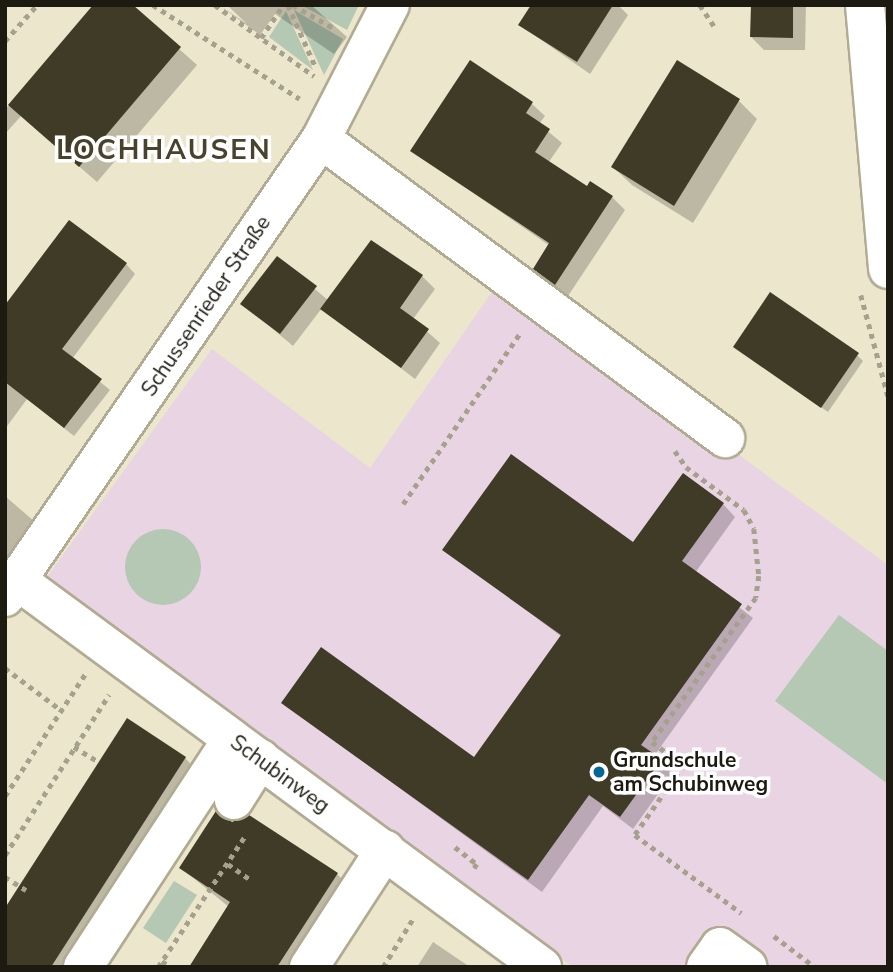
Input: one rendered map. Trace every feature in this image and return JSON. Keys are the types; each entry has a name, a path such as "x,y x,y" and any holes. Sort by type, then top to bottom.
{"street":[{"name":"Schussenrieder Straße","path":"12,589 326,129 390,5"},
{"path":"865,5 888,269"},
{"path":"326,129 542,301 725,438"},
{"name":"Schubinweg","path":"12,589 246,749 385,850 535,965"},
{"path":"241,815 246,749"},
{"path":"83,967 246,749"},
{"path":"309,967 385,850"},
{"path":"706,967 720,947 748,967"}],"path":[{"path":"5,41 37,5"},
{"path":"153,5 326,129"},
{"path":"215,5 323,83"},
{"path":"261,38 283,5"},
{"path":"293,5 338,32"},
{"path":"700,5 715,27"},
{"path":"403,504 542,301"},
{"path":"672,446 686,467 744,510 754,529 759,576 756,598 652,742 684,765 635,835 743,914"},
{"path":"5,668 61,710 5,796"},
{"path":"5,855 113,688"},
{"path":"74,747 99,762"},
{"path":"158,967 228,864 241,815"},
{"path":"228,864 251,880"},
{"path":"5,877 26,890"},
{"path":"383,967 419,909"},
{"path":"764,929 816,967"},
{"path":"162,961 171,967"}],"shaded area":[{"name":"Grundschule am Schubinweg","path":"501,279 888,565 888,967 573,967 47,577 212,349 370,468"}],"green space":[{"path":"301,5 359,5 347,30"},
{"path":"294,10 343,39 324,75"},
{"path":"286,11 313,70 269,37"},
{"path":"171,529 184,535 195,546 201,559 199,582 184,599 171,605 155,605 142,599 127,582 125,559 131,546 148,531"},
{"path":"839,615 888,651 888,784 775,701"},
{"path":"174,881 197,895 166,943 143,928"}],"building":[{"path":"93,5 133,5 181,47 79,167 8,105"},
{"path":"531,5 613,5 577,62 518,25"},
{"path":"751,5 793,5 793,38 750,37"},
{"path":"470,60 533,102 526,113 550,129 535,152 587,186 590,181 613,196 555,285 533,269 549,243 410,151"},
{"path":"677,60 740,99 674,206 611,167"},
{"path":"69,220 127,263 62,349 102,379 64,428 5,382 5,305"},
{"path":"371,240 423,275 400,308 429,329 401,368 320,309"},
{"path":"277,256 317,286 280,334 240,304"},
{"path":"770,292 859,353 821,408 733,347"},
{"path":"511,454 633,542 683,473 724,503 682,561 742,604 641,745 662,759 620,817 589,795 528,880 281,703 321,647 474,757 561,635 442,550"},
{"path":"127,718 186,757 51,967 5,967 5,908"},
{"path":"216,811 232,822 249,815 338,873 277,967 189,967 230,902 179,868"}],"place":[{"name":"Grundschule am Schubinweg","path":"599,772"}],"district":[{"name":"LOCHHAUSEN","path":"164,150"}]}
